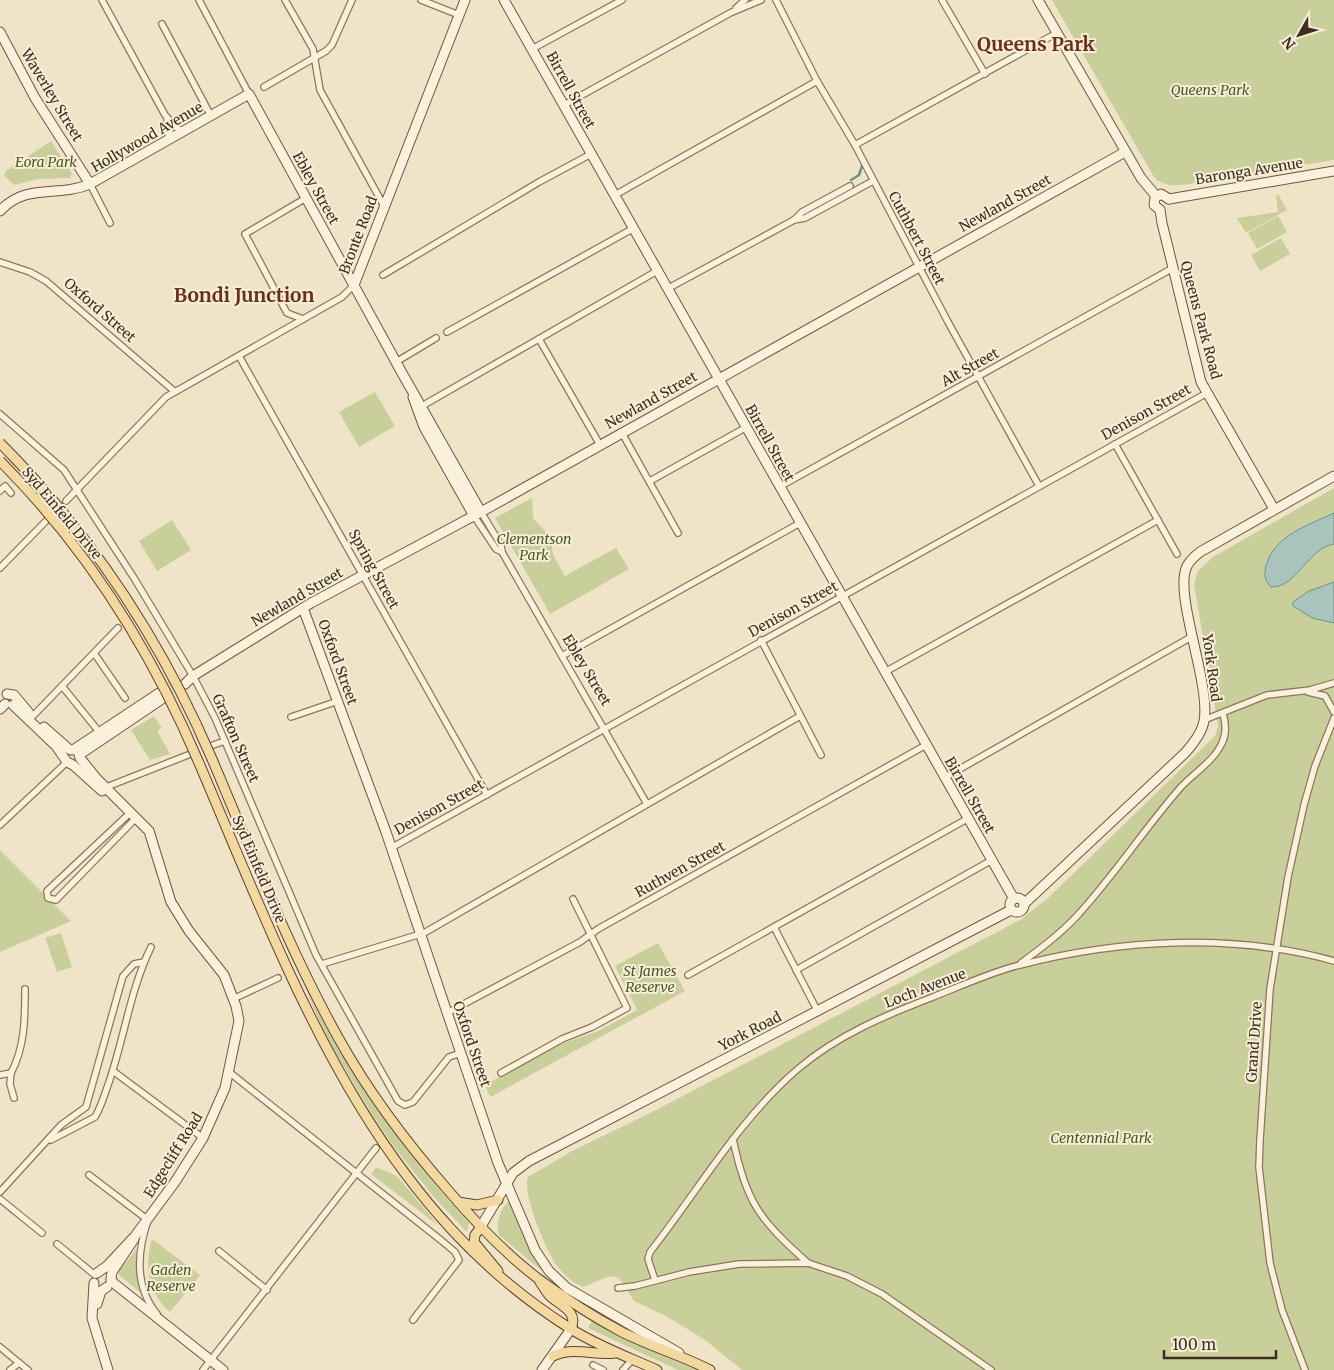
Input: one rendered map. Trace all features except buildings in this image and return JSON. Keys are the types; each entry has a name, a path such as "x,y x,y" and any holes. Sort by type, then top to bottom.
{"main road":[{"name":"Syd Einfeld Drive","path":"0,442 72,522 127,597 173,676 212,759 303,970 336,1034 392,1122 480,1228"},
{"name":"Syd Einfeld Drive","path":"0,461 62,531 116,604 162,683 307,1012 367,1119 413,1183 461,1241 504,1280"},
{"path":"458,1202 477,1206 498,1200"},
{"path":"657,1370 616,1353 571,1329 504,1280 491,1261 474,1242 475,1235 480,1228 539,1279 580,1308 622,1331 710,1370"},
{"path":"539,1279 548,1294 572,1313 574,1318 571,1329"},
{"path":"553,1356 571,1350 601,1355 616,1353"}],"street":[{"path":"102,0 165,116 170,131 166,141"},
{"name":"Ebley Street","path":"199,0 396,362 422,406 496,549 502,552 647,804"},
{"path":"285,0 312,49 320,90 384,206"},
{"path":"264,88 315,59 332,45 352,0"},
{"path":"421,0 459,15"},
{"name":"Bronte Road","path":"66,501 174,391 346,295 354,285 465,0"},
{"name":"Birrell Street","path":"504,0 967,820 1014,899"},
{"path":"532,50 622,0"},
{"path":"730,13 745,0"},
{"path":"564,105 730,13 761,0 769,0"},
{"name":"Cuthbert Street","path":"776,0 816,80 855,145 918,266 1039,486"},
{"path":"942,0 984,74"},
{"path":"1038,0 1125,152 1141,178 1156,196"},
{"path":"162,24 211,116"},
{"name":"Waverley Street","path":"0,32 35,98 90,184 110,223"},
{"path":"855,145 1057,33"},
{"path":"614,195 816,80"},
{"name":"Hollywood Avenue","path":"0,210 13,199 26,193 68,191 90,184 249,94"},
{"path":"165,116 178,129 184,131"},
{"name":"Newland Street","path":"184,681 303,608 363,574 478,514 918,266 1125,152"},
{"path":"384,275 539,182 591,154"},
{"name":"Baronga Avenue","path":"1169,199 1334,172"},
{"path":"794,220 805,218 873,181"},
{"path":"667,289 794,220 802,212 850,186"},
{"path":"1163,194 1169,199 1168,207 1160,210 1154,203 1156,196 1163,194"},
{"path":"303,319 287,313 245,234 306,198"},
{"name":"Queens Park Road","path":"1160,210 1201,382 1274,509"},
{"path":"447,332 634,228"},
{"name":"Oxford Street","path":"0,262 30,272 46,281 174,391"},
{"name":"Alt Street","path":"779,487 1173,268"},
{"path":"422,406 657,271"},
{"path":"396,362 436,338"},
{"path":"539,339 600,445"},
{"name":"Spring Street","path":"239,356 487,795"},
{"name":"Ebley Street","path":"411,389 424,427 478,514"},
{"name":"Denison Street","path":"391,848 1207,393"},
{"name":"Grafton Street","path":"0,414 57,462 77,489 193,676 225,741 316,955 400,1104 407,1105 415,1101 449,1057 461,1053"},
{"path":"650,481 745,428"},
{"path":"622,433 678,533"},
{"path":"1115,444 1177,554"},
{"name":"York Road","path":"1024,904 1185,753 1196,739 1204,720 1203,698 1184,585 1187,566 1200,552 1334,476"},
{"path":"0,491 5,486 11,492"},
{"path":"884,672 1158,520"},
{"path":"0,568 46,521"},
{"path":"562,656 800,523"},
{"name":"Oxford Street","path":"303,608 391,848 498,1163 537,1253 556,1278 585,1299 693,1361"},
{"path":"31,718 118,628"},
{"path":"944,778 1193,636"},
{"path":"761,640 821,755"},
{"path":"94,652 125,698"},
{"path":"1204,720 1223,714 1253,699 1326,687 1334,683"},
{"path":"62,686 100,732"},
{"name":"Edgecliff Road","path":"0,688 8,703 31,718 132,817 149,831 171,902 189,931 224,975 239,1021 229,1072 219,1104 203,1138 176,1182 148,1220 95,1277 92,1318 105,1358"},
{"path":"1296,691 1325,696 1334,712"},
{"path":"0,825 72,757 100,732 161,696 72,757"},
{"path":"291,717 338,701"},
{"path":"1018,966 1052,940 1075,918 1104,885 1137,839 1182,786 1212,758 1222,744 1225,734 1226,725 1223,714"},
{"path":"322,964 420,934 800,716"},
{"name":"Grand Drive","path":"1305,1370 1282,1310 1270,1263 1259,1167 1270,988 1276,949 1304,805 1315,766 1334,718"},
{"path":"213,745 225,741"},
{"name":"Ruthven Street","path":"446,1013 580,942 591,934 926,745"},
{"path":"103,788 188,755"},
{"path":"132,817 56,900 48,898 47,891 132,817"},
{"path":"688,975 967,820"},
{"path":"796,970 992,860"},
{"path":"501,1073 562,1039 592,1027 627,1008 573,899"},
{"path":"1014,899 1020,899 1024,904 1020,912 1011,910 1010,904 1014,899"},
{"name":"York Road","path":"507,1183 513,1173 529,1161 1011,910"},
{"path":"774,927 818,1012"},
{"name":"Loch Avenue","path":"655,1280 648,1258 650,1252 733,1139 799,1068 832,1044 876,1020 1018,966 1105,948 1162,944 1220,944 1305,952 1334,961"},
{"path":"49,1141 95,1117 113,1071 144,962 151,947"},
{"path":"0,1192 62,1125 86,1107 123,976 134,964 144,962"},
{"path":"233,999 278,978"},
{"path":"14,1098 10,1084 11,1073 25,1029 26,989"},
{"path":"113,1071 203,1138"},
{"path":"229,1072 447,1245 459,1260 413,1320"},
{"path":"0,1075 11,1073"},
{"path":"733,1139 745,1186 760,1214 774,1232 808,1263"},
{"path":"203,1370 376,1148"},
{"path":"89,1175 148,1220 141,1240 140,1278 148,1300 165,1323"},
{"path":"480,1228 507,1183"},
{"path":"0,1199 42,1233"},
{"name":"Edgecliff Road","path":"108,1370 96,1317 99,1296 110,1282 112,1272 128,1250 135,1236"},
{"path":"57,1244 95,1277 101,1288 110,1282"},
{"path":"219,1251 267,1290"},
{"path":"618,1288 689,1272 740,1264 808,1263 847,1276 882,1294 991,1370"},
{"path":"95,1277 106,1272 110,1282 223,1370"},
{"path":"542,1370 571,1329"},
{"path":"0,1347 28,1370"},
{"path":"623,1370 632,1360"},
{"path":"10,1370 19,1363"},
{"path":"592,1365 603,1370"}],"green space":[{"name":"Queens Park","path":"1052,0 1334,0 1334,160 1182,185 1170,185 1160,182 1154,177"},
{"name":"Eora Park","path":"51,141 72,173 70,178 38,179 14,185 4,175 7,170"},
{"path":"1278,194 1287,210 1246,233 1237,218 1278,212 1276,196"},
{"path":"1278,216 1287,232 1257,249 1248,233"},
{"path":"1281,238 1290,254 1260,271 1251,255"},
{"path":"375,392 395,426 359,447 339,412"},
{"name":"Centennial Park","path":"1334,488 1334,1370 742,1370 705,1340 666,1316 634,1301 619,1278 610,1276 583,1287 563,1273 551,1256 540,1233 528,1195 528,1177 572,1151 654,1111 1020,920 1048,898 1215,736 1218,726 1194,584 1198,571 1213,557"},
{"name":"Clementson Park","path":"532,498 533,518 551,538 553,555 565,576 616,548 629,569 550,614 495,518"},
{"path":"172,520 191,550 157,571 139,541"},
{"path":"154,716 162,728 157,731 170,754 150,760 131,730"},
{"path":"0,850 71,921 0,952"},
{"path":"61,933 72,967 57,972 45,938"},
{"name":"St James Reserve","path":"658,943 685,991 490,1097 485,1085 553,1047 598,1031 637,1010 615,966"},
{"path":"300,977 335,1044 355,1075 420,1166 469,1223 467,1232 433,1196 394,1147 372,1114 328,1040"},
{"path":"376,1167 397,1176 439,1226 371,1174"},
{"path":"510,1200 534,1254 566,1291 499,1235 499,1216 506,1203"},
{"name":"Gaden Reserve","path":"152,1239 200,1275 170,1312 157,1297 150,1278 148,1259"},
{"path":"136,1250 138,1281 143,1295 119,1275 118,1272"},
{"path":"592,1320 697,1370 678,1370 588,1328"}],"water":[{"path":"1334,513 1334,544 1325,547 1317,553 1288,581 1280,586 1271,587 1266,580 1265,572 1270,555 1276,546 1294,532"},
{"path":"1334,582 1334,623 1312,618 1292,605 1294,601 1309,591"}],"waterway":[{"path":"851,180 859,175 862,166"}],"tunnel":[{"path":"159,693 182,678"}],"district":[{"name":"Queens Park","path":"1036,44"},
{"name":"Bondi Junction","path":"244,295"}]}
